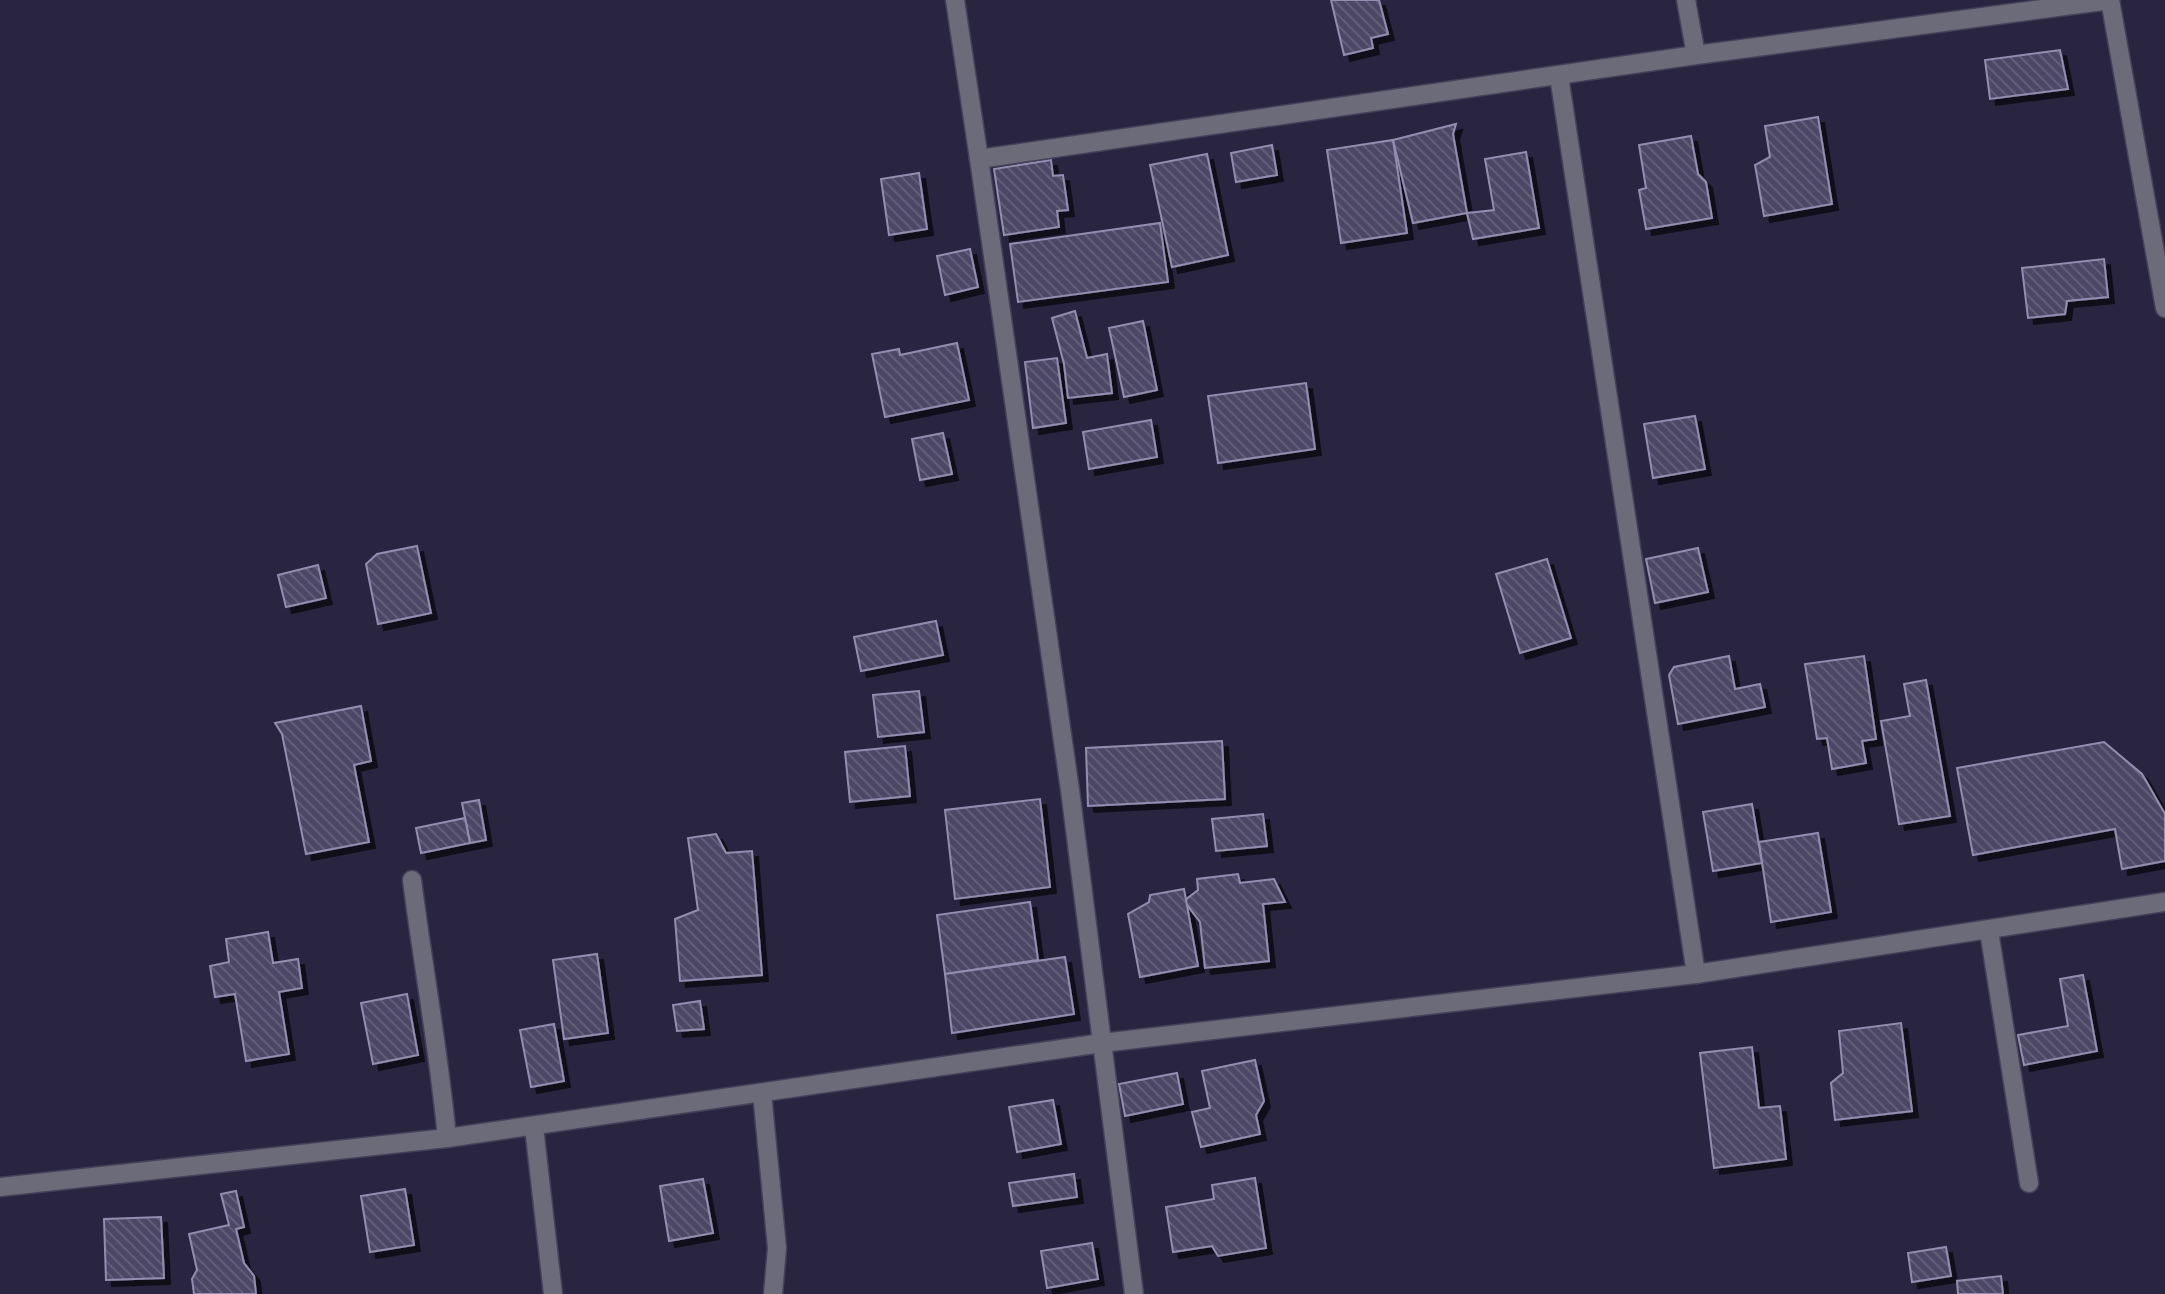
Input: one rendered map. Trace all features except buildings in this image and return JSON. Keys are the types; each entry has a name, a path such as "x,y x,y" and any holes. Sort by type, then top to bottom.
{"street":[{"path":"955,0 1102,1043 1134,1294"},
{"path":"1686,0 1696,55"},
{"path":"979,159 1696,55 2110,0 2165,308"},
{"path":"1559,76 1696,974"},
{"path":"412,880 426,990 439,1053 447,1138"},
{"path":"0,1187 534,1127 1102,1043 1696,974 2165,902"},
{"path":"1989,931 2029,1183"},
{"path":"762,1093 777,1248 773,1294"},
{"path":"534,1127 552,1294"}]}
